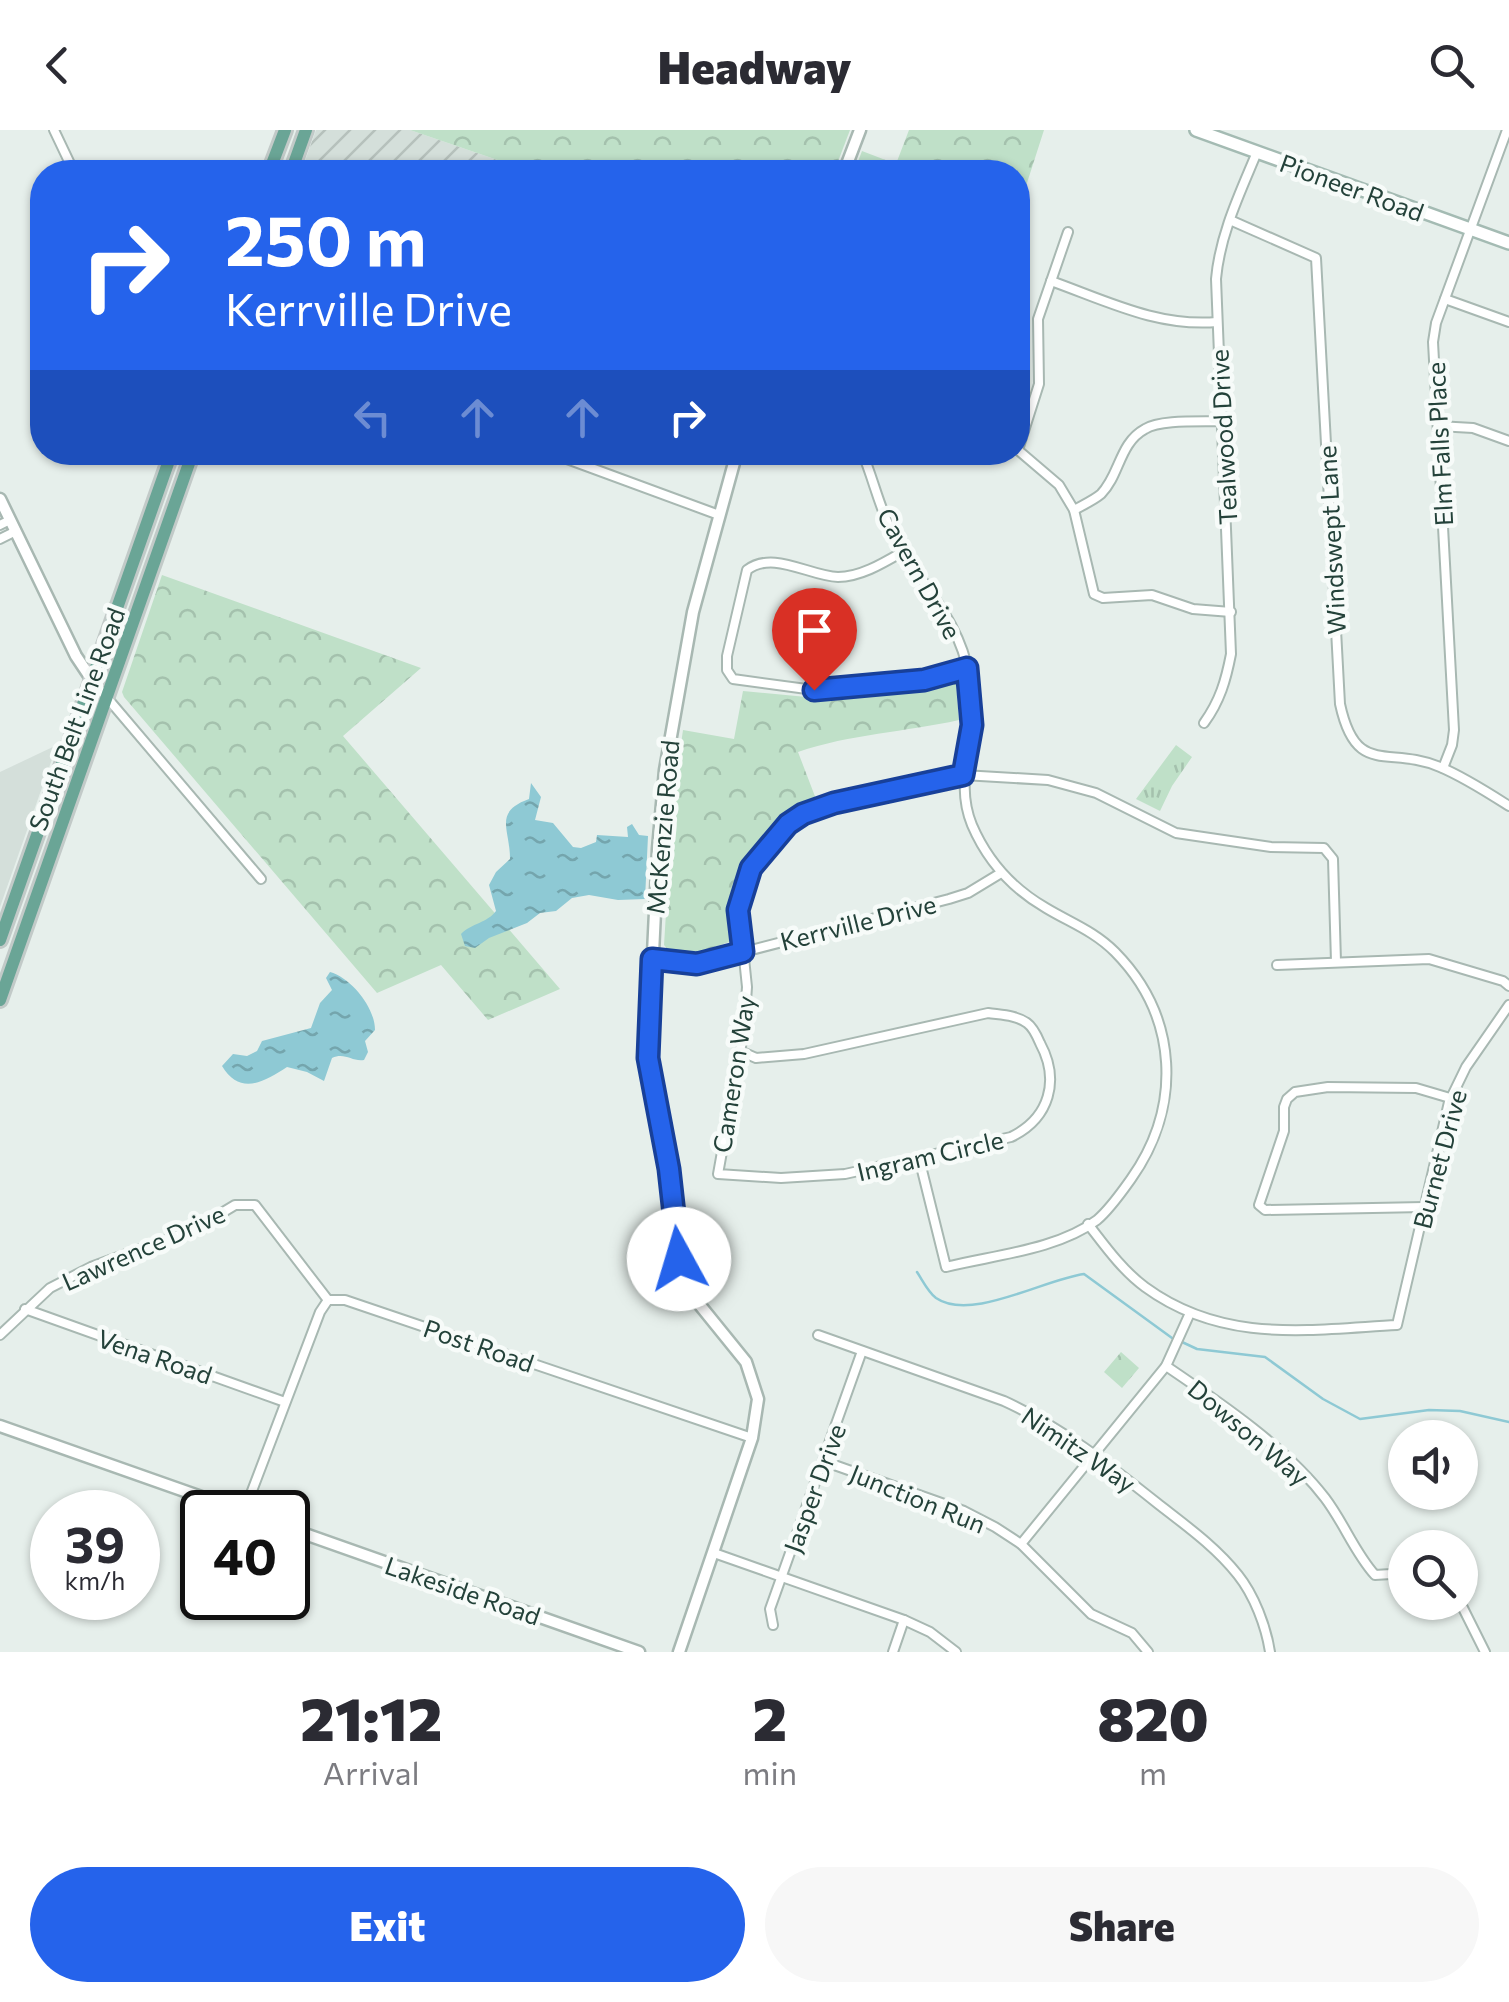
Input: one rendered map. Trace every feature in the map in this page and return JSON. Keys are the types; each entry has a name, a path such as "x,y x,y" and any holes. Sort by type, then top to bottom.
{"main road":[{"path":"274,160 285,130"},
{"path":"295,160 306,130"},
{"name":"Pioneer Road","path":"1196,130 1509,243"},
{"path":"275,157 280,160"},
{"name":"South Belt Line Road","path":"0,940 167,465"},
{"name":"South Belt Line Road","path":"0,1000 189,465"}],"street":[{"path":"54,130 68,160"},
{"path":"849,160 860,130"},
{"name":"Elm Falls Place","path":"1443,768 1454,730 1433,342 1444,299 1506,130"},
{"name":"Tealwood Drive","path":"1204,724 1224,686 1231,654 1217,322 1218,256 1257,152"},
{"name":"Windswept Lane","path":"1230,220 1316,258 1340,700 1346,733 1361,750 1373,756 1419,760 1443,768 1509,806"},
{"path":"1030,410 1038,384 1038,319 1068,232"},
{"path":"1051,280 1162,321 1188,325 1217,322"},
{"path":"1444,299 1509,322"},
{"path":"1074,510 1100,496 1128,445 1143,430 1156,425 1223,421"},
{"path":"1438,426 1473,428 1509,441"},
{"path":"1030,461 1059,486 1074,510 1094,594 1103,598 1152,595 1193,609 1231,612"},
{"path":"583,465 719,515"},
{"name":"McKenzie Road","path":"679,1652 752,1438 758,1399 746,1362 695,1300 679,1259 669,1169 648,1058 658,849 672,722 693,612 733,465"},
{"name":"Cavern Drive","path":"867,465 890,530 946,612 967,668 972,725 962,788 972,824 1001,873 1044,907 1094,932 1136,976 1151,1002 1165,1048 1166,1086 1158,1134 1146,1158 1116,1199 1088,1224 1055,1241 946,1266 920,1158"},
{"path":"0,499 9,525 92,680 261,879"},
{"path":"0,539 9,525"},
{"path":"904,551 878,566 840,577 776,563 752,566 743,586 727,670 733,679 814,690 924,680 967,668"},
{"name":"Cameron Way","path":"718,1174 747,987 738,910 751,868 788,824 834,803 963,775 1048,780 1096,793 1176,833 1270,848 1324,848 1333,859 1336,962"},
{"name":"Kerrville Drive","path":"652,959 697,964 948,899 968,893 1001,873"},
{"path":"1277,965 1430,959 1509,986"},
{"name":"Burnet Drive","path":"1190,1313 1210,1322 1274,1331 1397,1325 1450,1098 1509,1004"},
{"name":"Ingram Circle","path":"718,1174 780,1178 846,1174 1011,1137 1029,1126 1051,1092 1044,1050 1028,1024 988,1014 804,1054 756,1058 740,1051"},
{"path":"1424,1207 1298,1211 1265,1210 1260,1204 1284,1131 1284,1107 1296,1092 1328,1087 1416,1088 1450,1098"},
{"name":"Lawrence Drive","path":"0,1334 50,1288 90,1266 194,1230 244,1203 254,1205 328,1300"},
{"path":"1021,1544 1166,1366 1190,1313 1143,1286 1088,1224"},
{"path":"252,1490 328,1300"},
{"name":"Post Road","path":"328,1300 345,1300 752,1438"},
{"name":"Vena Road","path":"25,1309 285,1402"},
{"name":"Nimitz Way","path":"818,1335 1004,1401 1033,1414 1096,1454 1208,1544 1238,1575 1251,1595 1270,1652"},
{"name":"Jasper Drive","path":"773,1625 770,1609 862,1351"},
{"name":"Dowson Way","path":"1166,1366 1209,1396 1307,1477 1375,1576 1388,1574"},
{"path":"0,1426 182,1490"},
{"name":"Junction Run","path":"823,1461 964,1511 1021,1544 1090,1614 1132,1633 1148,1652"},
{"name":"Lakeside Road","path":"310,1536 639,1652"},
{"path":"714,1553 904,1620 930,1632 956,1652"},
{"path":"893,1652 904,1620"},
{"path":"1469,1620 1485,1652"}],"shaded area":[{"path":"316,130 410,130 498,160 305,160"},
{"path":"57,745 0,907 0,772"}],"green space":[{"path":"410,130 850,130 839,160 498,160"},
{"path":"909,130 1044,130 1030,174 1030,160 898,160"},
{"path":"862,151 886,160 859,160"},
{"path":"162,575 421,668 343,736 560,989 488,1020 441,965 377,993 124,697 122,692"},
{"path":"956,683 959,720 798,752 816,799 775,828 750,857 737,893 729,942 700,952 671,953 664,945 673,800 683,730 734,739 743,691 838,700"},
{"path":"1176,745 1192,757 1160,811 1136,799"},
{"path":"1121,1352 1139,1368 1122,1388 1104,1372"}],"water":[{"path":"531,783 541,797 535,820 553,823 573,847 596,842 597,835 628,837 627,827 632,824 639,835 648,836 645,899 589,895 572,898 556,911 540,913 475,948 465,946 461,934 496,911 489,885 510,859 507,816 529,799"},
{"path":"330,972 353,987 371,1012 375,1030 365,1041 368,1052 364,1060 332,1058 324,1081 287,1067 253,1083 237,1081 229,1075 222,1066 233,1054 247,1056 257,1051 262,1041 311,1028 320,1003 332,990 326,978"}],"waterway":[{"path":"917,1272 936,1298 968,1305 1084,1274 1172,1338"},
{"path":"1182,1342 1197,1349 1265,1357 1323,1399 1360,1419 1429,1410 1460,1411 1509,1422"}],"route":[{"path":"679,1259 669,1169 648,1058 652,959 697,964 743,952 738,910 751,868 788,824 803,814 834,803 963,775 972,725 967,668 924,680 814,690"}]}
